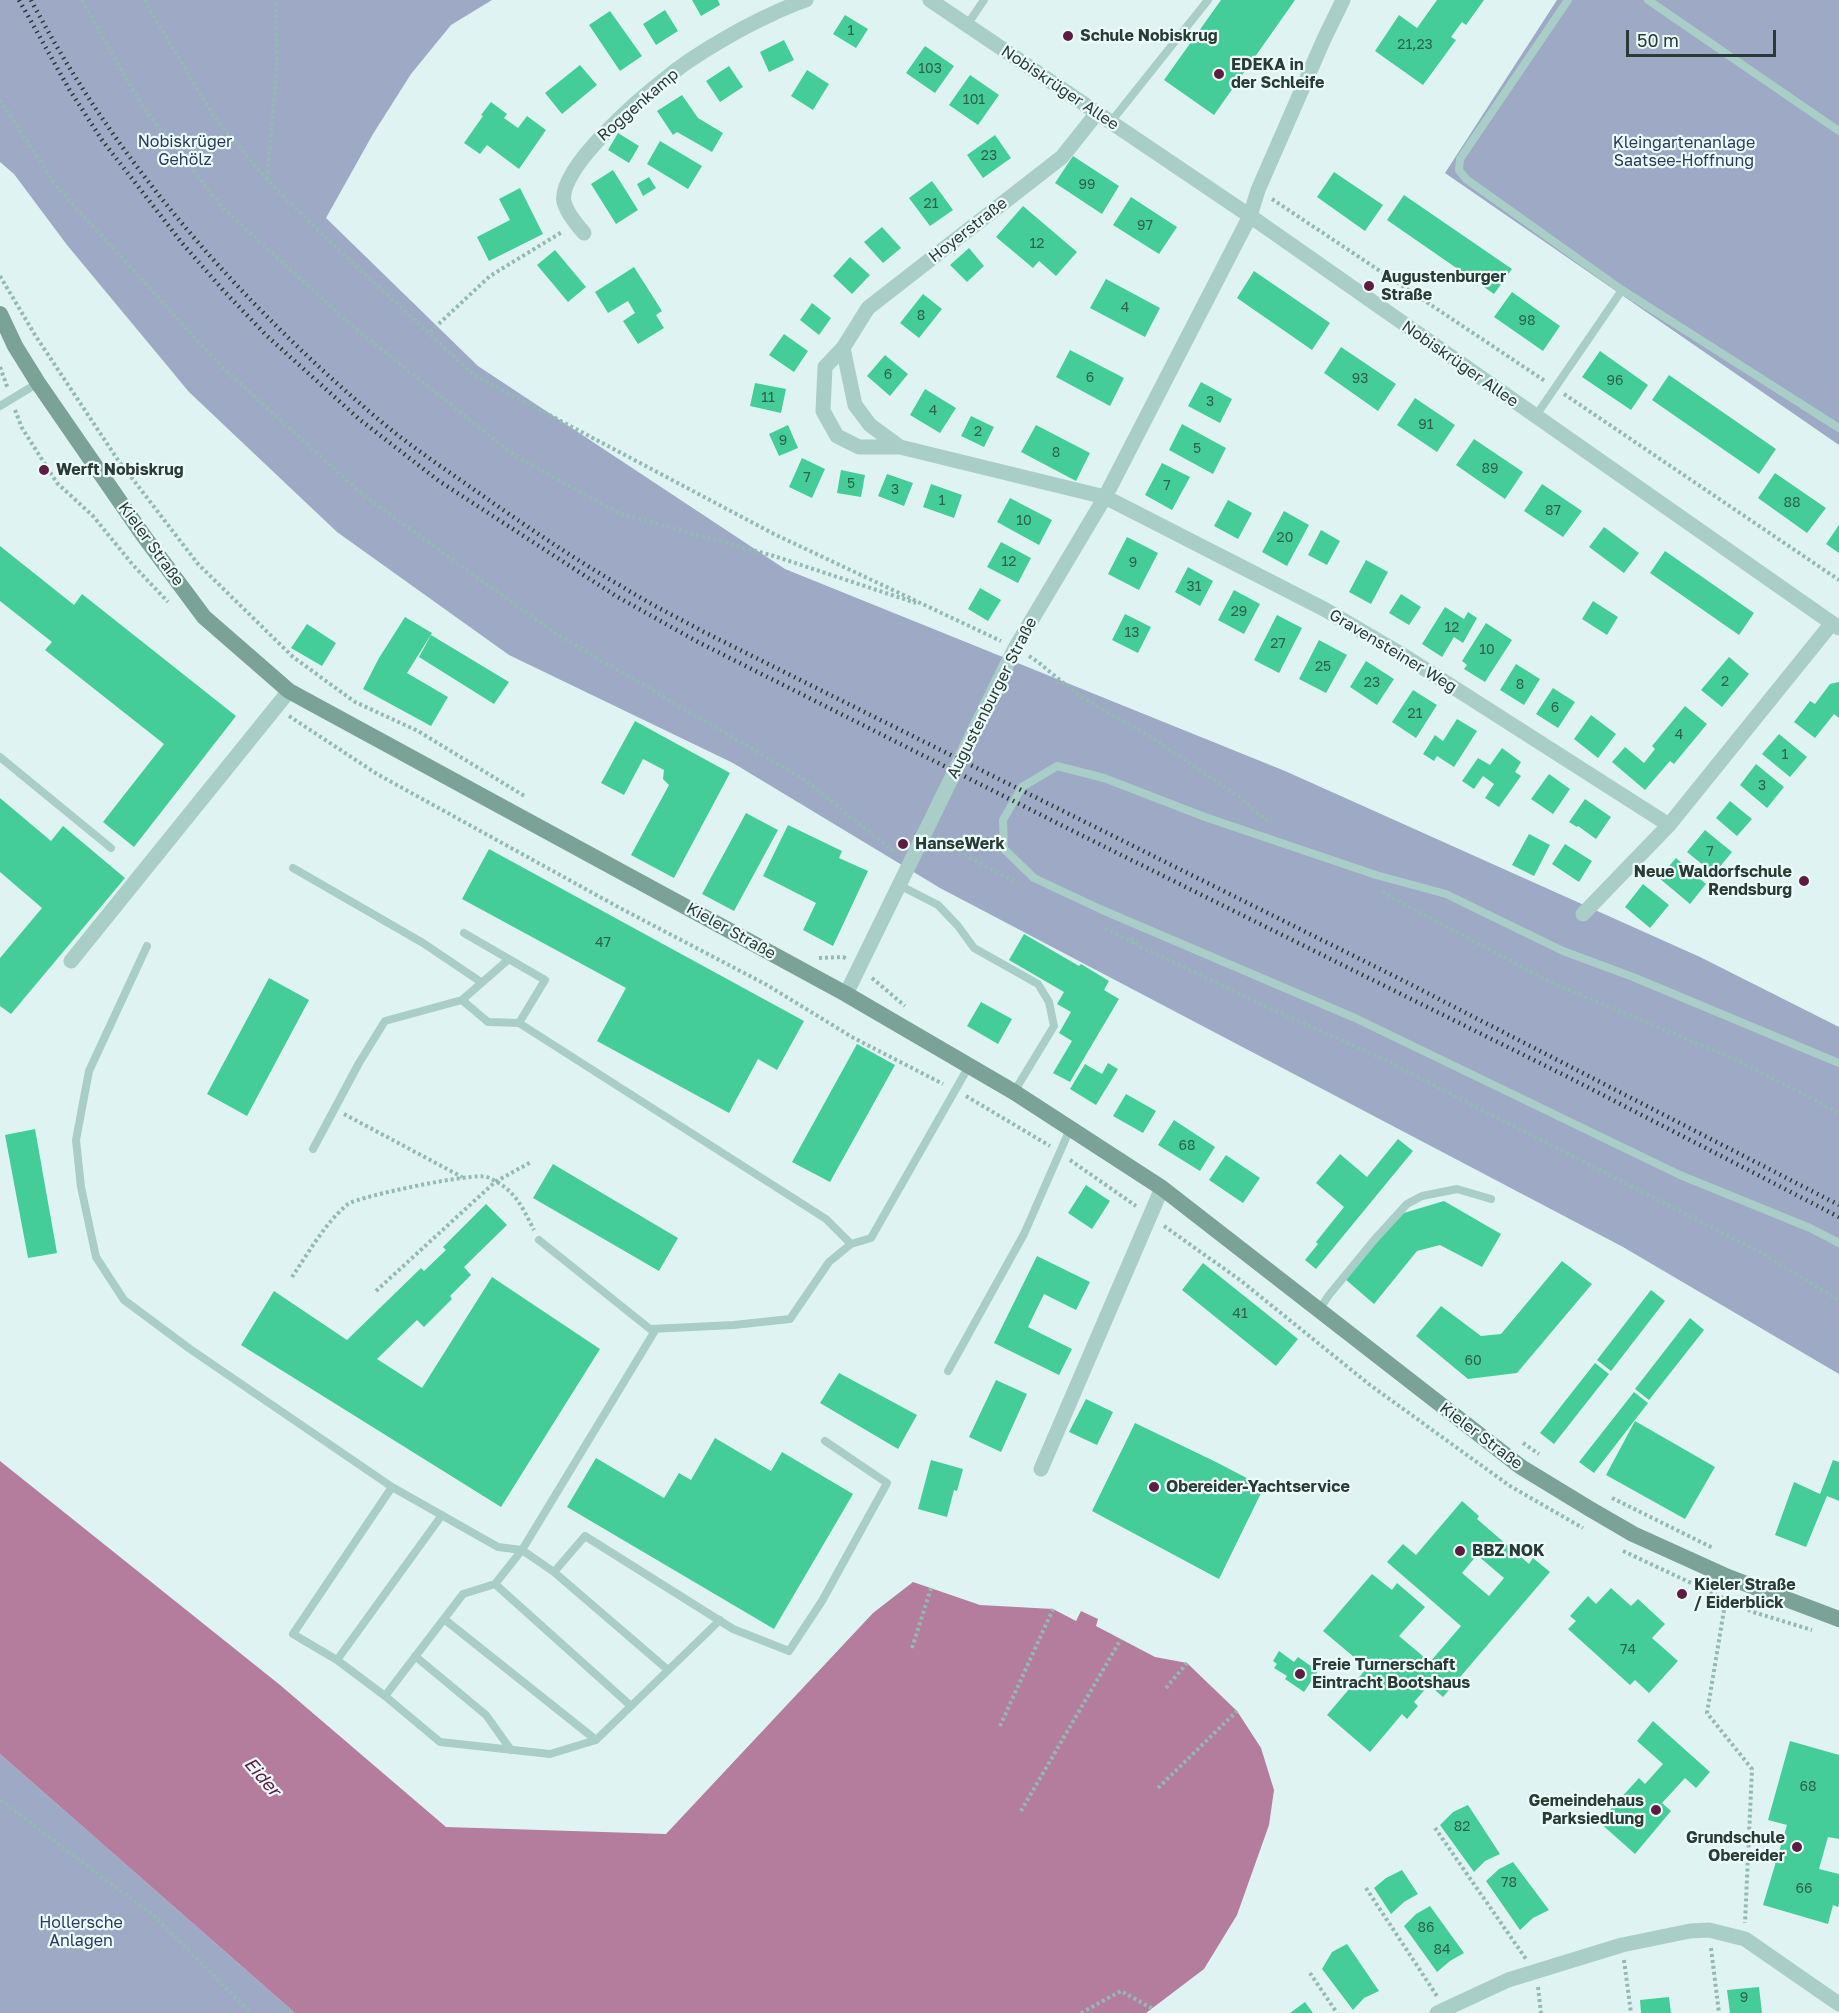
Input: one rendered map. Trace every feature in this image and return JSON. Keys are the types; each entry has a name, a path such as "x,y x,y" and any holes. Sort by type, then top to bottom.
{"main road":[{"name":"Kieler Straße","path":"0,314 15,346 38,382 143,536 204,617 290,691 846,994 1014,1092 1162,1188 1521,1467 1580,1503 1633,1534 1707,1568 1839,1619"}],"street":[{"name":"Roggenkamp","path":"579,228 564,201 567,184 592,146 670,74 732,34 806,0"},
{"name":"Nobiskrüger Allee","path":"930,0 1250,216 1836,626"},
{"name":"Augustenburger Straße","path":"846,994 1015,648 1105,497 1250,216 1258,190 1323,39 1343,0"},
{"name":"Hoyerstraße","path":"1097,113 1062,157 868,308 843,348 825,367 823,411 837,436 859,447 900,447 1105,497"},
{"name":"Hoyerstraße","path":"843,348 855,405 870,425 900,447"},
{"name":"Gravensteiner Weg","path":"1105,497 1334,615 1406,657 1669,825"},
{"path":"1583,914 1669,825 1836,626"},
{"path":"71,961 290,691"},
{"path":"1041,1469 1162,1188"},
{"path":"1442,2011 1508,1980 1622,1945 1690,1931 1709,1930 1744,1939 1839,2004"}],"lane":[{"path":"967,25 984,0"},
{"path":"1110,123 1208,0"},
{"path":"1568,0 1460,159 1459,170 1466,179 1622,290 1839,428"},
{"path":"1648,0 1839,131"},
{"path":"1535,417 1622,290"},
{"path":"0,406 38,382"},
{"path":"0,758 111,848"},
{"path":"1839,1063 1633,977 1563,951 1446,894 1376,875 1205,817 1104,778 1057,766 1022,787 1003,820 1004,849 1034,878 1100,909 1355,1018 1680,1175 1810,1228 1839,1243"},
{"path":"293,868 423,943 481,982"},
{"path":"899,885 938,905 958,926 974,948 1038,984 1049,1002 1054,1026 1014,1092"},
{"path":"464,933 545,980 519,1023"},
{"path":"147,946 89,1071 76,1140 81,1187 96,1257 124,1300 190,1349 392,1487 498,1547 522,1550 554,1572 668,1670"},
{"path":"313,1149 385,1020 462,1000 509,959"},
{"path":"462,1000 488,1022 519,1023 826,1220 851,1244"},
{"path":"539,1240 650,1329 734,1325 790,1318 829,1262 851,1244 872,1238 957,1091 969,1066"},
{"path":"948,1371 1024,1234 1070,1130"},
{"path":"1319,1310 1375,1239 1407,1204 1422,1196 1456,1189 1491,1199"},
{"path":"385,1696 463,1594 495,1584 522,1550 656,1329"},
{"path":"554,1572 585,1536 733,1629 789,1651 822,1601 887,1483 825,1441"},
{"path":"392,1487 293,1634 337,1660 440,1742 550,1754 596,1740 720,1620"},
{"path":"337,1660 441,1515"},
{"path":"495,1584 631,1706"},
{"path":"444,1620 596,1740"},
{"path":"415,1656 486,1715 511,1750"}],"path":[{"path":"82,0 142,106 222,207 351,325 514,455 618,513 774,556 935,609"},
{"path":"144,0 215,118 267,180 327,239 474,375 774,534 1015,648 1038,662 1078,694 1154,739 1239,797 1273,826"},
{"path":"267,180 277,66 276,0"},
{"path":"0,100 57,187 205,349 363,495 553,632 802,778 909,863"},
{"path":"430,332 490,276 579,228"},
{"path":"0,367 22,428 57,483 93,516 133,565 171,605"},
{"path":"276,707 377,774 620,908 767,985 852,1037 957,1091 1039,1138 1240,1280 1370,1385 1510,1486 1587,1530"},
{"path":"1372,887 1550,982 1739,1061 1839,1113"},
{"path":"1125,932 1141,947 1378,1057 1727,1234 1839,1300"},
{"path":"334,1110 462,1178"},
{"path":"376,1291 495,1182 531,1162"},
{"path":"292,1276 333,1217 351,1202 462,1178 485,1176 516,1195 539,1240"},
{"path":"1621,1550 1753,1612 1818,1632"},
{"path":"912,1648 931,1588"},
{"path":"1726,1599 1707,1713 1752,1768 1744,1939"},
{"path":"1000,1726 1053,1609"},
{"path":"1021,1811 1121,1639"},
{"path":"1166,1688 1187,1663"},
{"path":"1158,1788 1238,1711"},
{"path":"0,1800 154,1916 251,2013"},
{"path":"1435,1828 1536,1972 1541,2013"},
{"path":"1366,1888 1442,2011"},
{"path":"1709,1930 1719,2013"},
{"path":"1622,1945 1631,2013"},
{"path":"1310,1973 1337,2013"},
{"path":"1081,2013 1121,1991 1153,2009"}],"green space":[{"name":"Nobiskrüger Gehölz","path":"0,0 492,0 451,25 411,74 373,134 326,218 478,366 785,569 1285,771 1700,957 1839,1027 1839,1374 1623,1247 940,888 733,763 509,655 337,532 189,392 67,245 14,174 0,162"},
{"name":"Kleingartenanlage Saatsee-Hoffnung","path":"1557,0 1839,0 1839,445 1445,173"},
{"name":"Hollersche Anlagen","path":"0,1754 295,2013 0,2013"}],"water":[{"name":"Eider","path":"0,1461 280,1685 446,1827 666,1834 873,1613 913,1582 980,1605 1053,1609 1076,1621 1081,1611 1098,1619 1096,1626 1155,1657 1187,1663 1237,1711 1261,1748 1274,1790 1269,1825 1237,1915 1204,1969 1146,2013 295,2013 0,1754"}],"building":[{"path":"692,0 718,0 720,5 701,16"},
{"path":"1221,0 1295,0 1214,115 1164,80"},
{"path":"1437,0 1484,0 1466,25 1462,22 1451,37 1456,40 1423,85 1375,51 1399,15 1417,28"},
{"path":"665,10 678,31 656,45 643,24"},
{"path":"610,11 642,56 620,71 589,25"},
{"path":"845,15 868,29 856,48 833,34"},
{"path":"784,40 794,60 769,72 760,52"},
{"path":"925,46 954,66 935,93 906,73"},
{"path":"580,65 597,85 562,114 545,93"},
{"path":"729,66 743,87 720,102 706,81"},
{"path":"807,70 829,84 813,110 791,96"},
{"path":"970,75 999,95 978,125 949,105"},
{"path":"682,95 698,118 723,133 712,152 677,132 673,135 657,111"},
{"path":"491,102 507,114 504,118 518,128 527,116 546,130 519,169 487,145 480,154 464,143"},
{"path":"618,133 639,146 629,163 608,150"},
{"path":"995,135 1011,158 983,178 967,155"},
{"path":"660,141 702,166 688,189 647,164"},
{"path":"1073,156 1119,186 1102,214 1055,183"},
{"path":"613,170 638,210 616,224 591,184"},
{"path":"1334,172 1383,205 1365,231 1317,197"},
{"path":"649,177 656,188 643,196 637,184"},
{"path":"932,181 953,210 930,226 909,198"},
{"path":"520,188 543,234 489,261 477,237 510,220 499,199"},
{"path":"1404,195 1512,269 1494,294 1387,220"},
{"path":"1131,197 1177,227 1159,254 1113,225"},
{"path":"1023,206 1077,252 1056,276 1039,261 1033,268 996,237"},
{"path":"882,227 901,248 883,263 864,242"},
{"path":"969,248 984,266 967,282 950,265"},
{"path":"555,250 586,287 568,302 537,265"},
{"path":"850,257 870,275 852,294 833,276"},
{"path":"634,267 662,311 656,315 664,328 638,344 623,321 635,313 628,301 608,313 595,292"},
{"path":"1254,271 1330,323 1312,350 1237,298"},
{"path":"1106,279 1160,308 1145,337 1090,308"},
{"path":"1512,292 1560,326 1543,351 1494,317"},
{"path":"923,294 942,309 919,338 900,323"},
{"path":"812,303 831,318 819,335 800,320"},
{"path":"784,334 808,351 794,372 769,355"},
{"path":"1341,347 1396,384 1378,411 1324,373"},
{"path":"1070,350 1124,378 1110,406 1056,377"},
{"path":"1600,351 1648,385 1631,410 1582,377"},
{"path":"885,355 908,374 890,396 867,376"},
{"path":"1669,375 1776,449 1759,474 1652,400"},
{"path":"1201,382 1232,399 1220,423 1188,406"},
{"path":"755,383 786,389 781,413 750,406"},
{"path":"925,389 956,408 940,433 910,415"},
{"path":"1415,398 1455,425 1437,452 1397,425"},
{"path":"971,416 994,427 984,447 961,436"},
{"path":"1182,424 1226,448 1213,474 1169,450"},
{"path":"788,425 798,448 779,456 769,434"},
{"path":"1036,425 1090,453 1076,481 1021,452"},
{"path":"1474,439 1523,472 1505,499 1456,465"},
{"path":"802,458 825,469 812,498 789,487"},
{"path":"1162,463 1190,477 1172,510 1145,495"},
{"path":"841,470 865,475 861,497 837,493"},
{"path":"1775,473 1826,508 1807,533 1758,498"},
{"path":"887,474 913,483 904,506 878,496"},
{"path":"931,484 962,495 954,518 923,507"},
{"path":"1542,484 1582,511 1563,537 1524,511"},
{"path":"1010,498 1052,520 1039,545 997,522"},
{"path":"1228,500 1252,513 1238,539 1214,526"},
{"path":"1284,511 1309,525 1287,566 1262,552"},
{"path":"1839,525 1839,553 1826,544"},
{"path":"1604,527 1639,553 1624,573 1589,547"},
{"path":"1321,530 1340,541 1327,565 1308,555"},
{"path":"1127,537 1158,553 1139,590 1108,574"},
{"path":"1001,542 1031,558 1018,583 987,567"},
{"path":"0,546 74,605 82,594 236,716 134,847 103,822 164,744 45,650 52,642 0,601"},
{"path":"1665,551 1754,613 1739,635 1650,573"},
{"path":"1366,560 1388,572 1371,604 1349,592"},
{"path":"1188,567 1213,581 1200,606 1175,592"},
{"path":"980,588 1001,600 988,621 968,609"},
{"path":"1234,590 1260,604 1244,634 1218,620"},
{"path":"1401,594 1421,607 1409,625 1389,613"},
{"path":"1593,601 1618,617 1607,635 1582,619"},
{"path":"1445,607 1464,619 1468,612 1477,618 1463,643 1454,637 1442,657 1422,644"},
{"path":"1125,614 1151,627 1138,653 1112,640"},
{"path":"1277,615 1302,628 1279,673 1254,660"},
{"path":"405,617 432,633 407,673 448,697 431,726 363,689"},
{"path":"1486,623 1512,640 1485,682 1464,669 1467,665 1462,661"},
{"path":"307,624 336,643 322,666 291,648"},
{"path":"431,635 509,682 494,704 419,657"},
{"path":"1319,640 1347,655 1326,693 1299,679"},
{"path":"1729,657 1749,674 1722,707 1701,690"},
{"path":"1366,661 1394,679 1377,705 1350,687"},
{"path":"1516,664 1540,679 1524,705 1500,690"},
{"path":"1839,682 1839,718 1834,714 1815,738 1794,722 1810,701 1815,704 1830,684"},
{"path":"1553,688 1575,702 1558,728 1536,714"},
{"path":"1413,690 1437,705 1416,738 1392,722"},
{"path":"1685,706 1707,724 1674,764 1670,761 1645,790 1612,762 1625,747 1644,763 1655,749 1652,746"},
{"path":"1591,715 1616,734 1598,758 1574,739"},
{"path":"1457,719 1477,731 1454,767 1437,756 1434,761 1423,754 1435,735 1443,741"},
{"path":"635,721 730,773 674,878 631,855 669,785 663,779 664,770 643,759 624,795 601,783"},
{"path":"1779,734 1807,757 1790,777 1762,754"},
{"path":"1502,748 1521,762 1515,772 1521,776 1499,807 1485,798 1494,784 1483,776 1474,789 1462,781 1478,758 1490,765"},
{"path":"1756,764 1784,787 1767,808 1740,785"},
{"path":"1549,774 1570,789 1553,814 1531,799"},
{"path":"0,798 51,841 63,826 125,878 11,1014 0,1006 0,958 42,908 0,872"},
{"path":"1585,799 1611,817 1596,839 1569,822"},
{"path":"1730,801 1752,819 1737,836 1716,818"},
{"path":"746,813 778,830 734,911 702,894"},
{"path":"788,825 842,851 839,858 868,871 833,946 803,930 816,903 763,876"},
{"path":"1705,830 1732,852 1714,874 1687,852"},
{"path":"1529,834 1550,845 1534,876 1512,865"},
{"path":"1565,844 1592,861 1579,882 1552,864"},
{"path":"489,849 804,1021 777,1070 758,1059 729,1113 597,1041 626,988 462,899"},
{"path":"1676,858 1706,884 1690,904 1659,878"},
{"path":"1643,884 1669,905 1650,928 1625,907"},
{"path":"1024,934 1109,981 1104,990 1119,999 1070,1082 1053,1073 1072,1041 1059,1033 1071,1012 1057,1004 1064,992 1009,960"},
{"path":"269,978 309,1000 247,1116 207,1094"},
{"path":"981,1002 1012,1019 998,1044 967,1026"},
{"path":"857,1044 895,1065 830,1182 792,1162"},
{"path":"1108,1063 1118,1069 1096,1105 1070,1089 1085,1064 1102,1074"},
{"path":"1126,1094 1156,1111 1143,1133 1113,1116"},
{"path":"1174,1120 1215,1147 1200,1171 1158,1145"},
{"path":"35,1129 57,1253 28,1258 5,1135"},
{"path":"1398,1139 1413,1151 1316,1269 1305,1260 1318,1244 1316,1242 1344,1207 1316,1183 1340,1154 1367,1177"},
{"path":"1226,1155 1260,1178 1243,1203 1209,1180"},
{"path":"553,1164 678,1238 659,1271 533,1198"},
{"path":"1086,1185 1110,1201 1092,1229 1068,1213"},
{"path":"1444,1201 1501,1234 1482,1267 1440,1245 1417,1251 1374,1304 1345,1279 1397,1215"},
{"path":"486,1204 507,1225 464,1267 471,1275 450,1296 452,1299 424,1327 417,1320 377,1359 422,1388 492,1277 600,1349 501,1507 241,1345 274,1291 347,1340 421,1268 424,1271 446,1250 443,1247"},
{"path":"1037,1256 1090,1282 1076,1310 1044,1294 1028,1327 1072,1349 1059,1375 994,1343"},
{"path":"1562,1261 1592,1284 1517,1373 1468,1379 1416,1336 1441,1306 1481,1336 1501,1334"},
{"path":"1203,1263 1298,1339 1276,1366 1182,1290"},
{"path":"1651,1290 1665,1301 1611,1371 1597,1360"},
{"path":"1690,1318 1704,1330 1649,1400 1635,1389"},
{"path":"1595,1363 1609,1374 1554,1444 1540,1433"},
{"path":"839,1373 917,1415 898,1449 820,1403"},
{"path":"996,1380 1027,1394 1001,1452 969,1437"},
{"path":"1634,1392 1648,1403 1594,1473 1579,1462"},
{"path":"1086,1399 1113,1412 1097,1445 1069,1432"},
{"path":"1635,1421 1715,1467 1685,1519 1606,1475"},
{"name":"Obereider-Yachtservice","path":"1135,1423 1264,1487 1219,1579 1092,1511"},
{"path":"715,1438 771,1471 782,1452 853,1494 774,1629 567,1507 596,1458 664,1498 679,1473 691,1480"},
{"path":"931,1460 963,1469 957,1491 954,1490 947,1517 918,1509"},
{"path":"1833,1460 1839,1462 1839,1501 1827,1496 1806,1547 1775,1535 1794,1482 1820,1494"},
{"path":"1462,1501 1479,1516 1477,1519 1529,1564 1533,1558 1550,1572 1443,1697 1429,1685 1414,1702 1418,1706 1407,1719 1402,1714 1370,1752 1327,1715 1367,1668 1323,1631 1372,1574 1392,1590 1397,1583 1425,1607 1399,1636 1430,1662 1461,1626 1387,1562 1403,1544 1416,1555","holes":["1477,1555 1504,1578 1489,1596 1462,1573"]},
{"path":"1611,1588 1631,1606 1638,1599 1665,1624 1652,1638 1678,1661 1649,1693 1635,1680 1630,1685 1568,1629 1576,1621 1570,1616 1588,1596 1596,1604"},
{"name":"Freie Turnerschaft Eintracht Bootshaus","path":"1279,1651 1294,1662 1298,1657 1318,1671 1304,1692 1285,1679 1287,1676 1274,1668 1277,1664 1273,1661"},
{"path":"1653,1721 1710,1772 1696,1788 1685,1778 1662,1803 1671,1811 1635,1854 1599,1822 1639,1778 1645,1784 1663,1764 1637,1741"},
{"path":"1790,1741 1839,1755 1839,1839 1828,1837 1819,1869 1839,1874 1839,1904 1838,1907 1833,1905 1828,1924 1763,1905 1787,1825 1768,1820"},
{"path":"1468,1805 1500,1854 1485,1861 1474,1872 1440,1825 1453,1812"},
{"path":"1513,1862 1549,1910 1533,1918 1520,1930 1486,1881 1499,1869"},
{"path":"1402,1870 1418,1894 1404,1902 1391,1914 1374,1888 1386,1878"},
{"path":"1430,1906 1464,1953 1437,1972 1404,1926 1416,1914"},
{"path":"1347,1944 1379,1991 1364,1998 1353,2010 1322,1969 1332,1952"},
{"path":"1759,1987 1762,2013 1730,2013 1727,1990"},
{"path":"1669,1997 1671,2013 1641,2013 1640,2000"},
{"path":"1305,2002 1313,2013 1290,2013"}],"railway":[{"path":"19,0 69,89 102,140 182,243 223,290 267,336 359,419 439,481 616,596 698,642 1572,1079 1839,1217"},
{"path":"31,0 65,60 143,175 233,281 281,331 384,424 406,442 547,540 631,592 704,632 1400,979 1839,1205"}],"place":[{"name":"Schule Nobiskrug","path":"1068,36"},
{"name":"EDEKA in der Schleife","path":"1219,74"},
{"name":"Augustenburger Straße","path":"1369,286"},
{"name":"Werft Nobiskrug","path":"44,470"},
{"name":"HanseWerk","path":"903,844"},
{"name":"Neue Waldorfschule Rendsburg","path":"1804,881"},
{"name":"Obereider-Yachtservice","path":"1154,1487"},
{"name":"BBZ NOK","path":"1460,1551"},
{"name":"Kieler Straße / Eiderblick","path":"1682,1594"},
{"name":"Freie Turnerschaft Eintracht Bootshaus","path":"1300,1674"},
{"name":"Gemeindehaus Parksiedlung","path":"1656,1810"},
{"name":"Grundschule Obereider","path":"1797,1847"}]}
